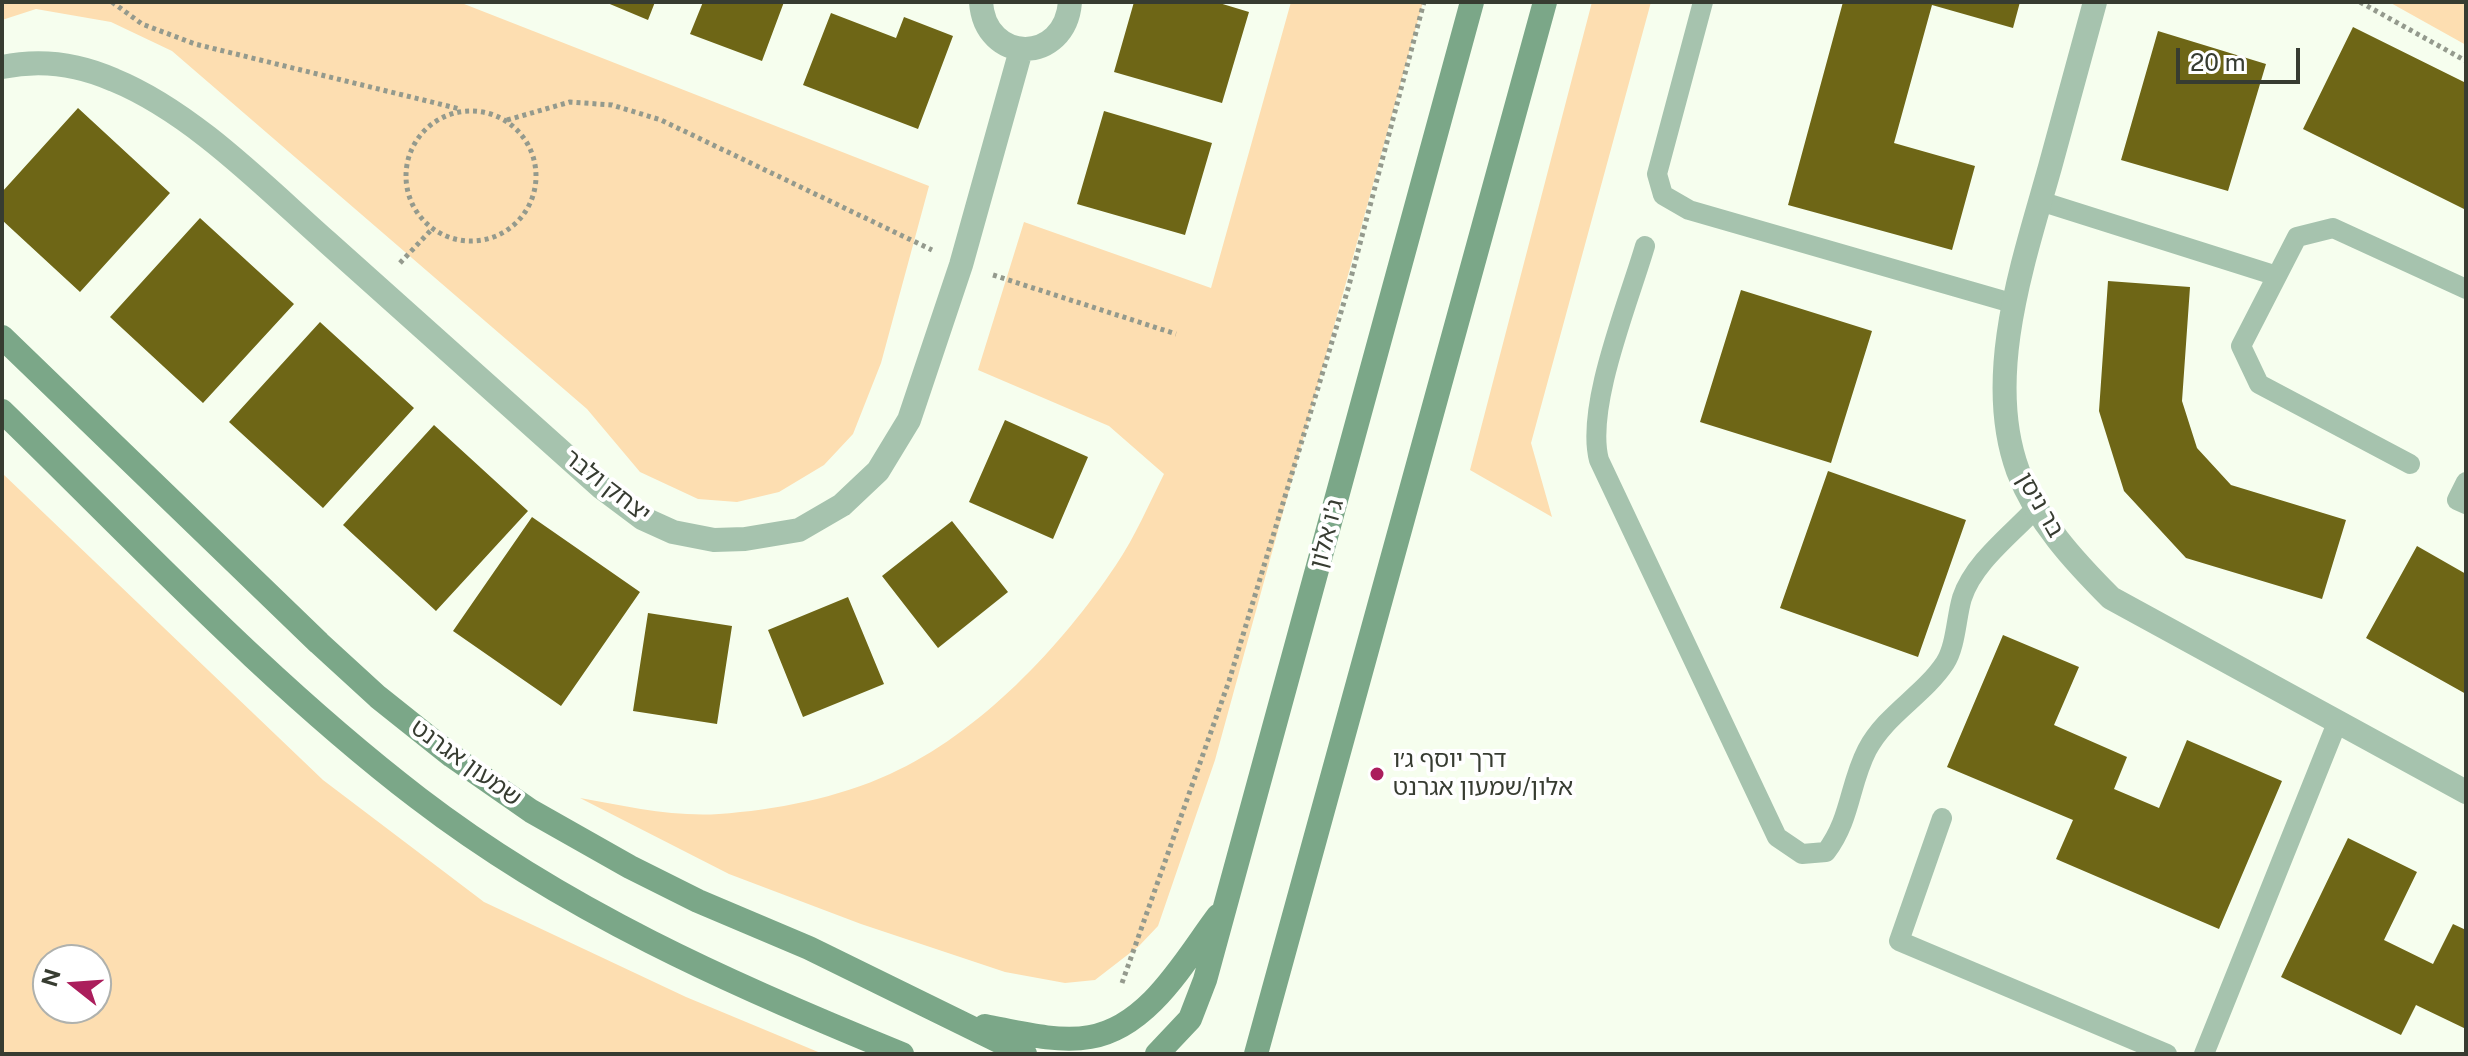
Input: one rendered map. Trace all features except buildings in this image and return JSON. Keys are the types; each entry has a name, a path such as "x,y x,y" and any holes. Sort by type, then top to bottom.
{"main road":[{"name":"ג'ו אלון","path":"1157,1054 1190,1019 1205,980 1472,2"},
{"path":"1256,1054 1545,2"},
{"name":"שמעון אגרנט","path":"2,337 319,643 378,697 452,756 531,811 630,867 698,901 809,948 1025,1054"},
{"path":"2,411 282,682 343,738 420,800 604,920 788,1008 902,1054"},
{"path":"949,1019 1025,1033 1089,1038 1131,1021 1141,1013 1226,904"}],"street":[{"path":"981,2 991,33 1002,43 1021,50 1051,42 1063,31 1070,2"},
{"name":"בר ניסן","path":"2095,2 2015,304 2007,367 2006,413 2018,470 2036,508 2073,560 2111,598 2466,792"},
{"name":"יצחק ולבר","path":"2,67 32,61 73,67 115,80 165,107 249,173 602,488 642,518 673,532 714,540 745,539 799,530 842,505 878,471 909,420 961,265 1021,50"}],"lane":[{"path":"1703,2 1657,174 1663,195 1689,210 2015,304"},
{"path":"2040,201 2277,276"},
{"path":"2410,464 2259,384 2241,346 2297,237 2333,228 2466,289"},
{"path":"1645,246 1597,411 1594,441 1599,460 1777,837 1802,854 1826,852 1842,830 1866,752 1884,724 1926,687 1947,660 1963,595 1979,567 2036,508"},
{"path":"2466,482 2457,500 2466,504"},
{"path":"2204,1054 2337,723"},
{"path":"1942,818 1899,941 2167,1054"}],"path":[{"path":"112,2 142,24 195,44 463,110 486,111 507,120 528,142 536,163 536,187 528,209 512,228 491,239 468,242 432,229 416,213 407,192 405,168 412,146 423,131 441,116 463,110"},
{"path":"1131,1021 1122,981 1229,681 1348,289 1424,2"},
{"path":"2360,2 2466,61"},
{"path":"507,120 570,102 612,105 661,120 961,265 1176,334"},
{"path":"377,287 432,229"}],"shaded area":[{"path":"2,2 459,2 929,186 881,363 853,434 824,465 779,492 737,502 698,499 640,472 587,409 172,51 111,22 36,9 2,20"},
{"path":"1291,2 1423,2 1215,760 1158,926 1139,946 1095,980 1065,983 1005,972 861,924 729,874 580,798 701,815 784,806 849,790 890,774 955,736 986,712 1044,656 1116,565 1164,474 1109,426 978,370 1024,222 1211,288"},
{"path":"1592,2 1651,2 1531,443 1552,517 1470,470"},
{"path":"2389,2 2466,2 2466,45"},
{"path":"2,473 323,780 484,902 686,997 823,1054 2,1054"}],"place":[{"name":"דרך יוסף ג׳ו אלון/שמעון אגרנט","path":"1377,774"}]}
